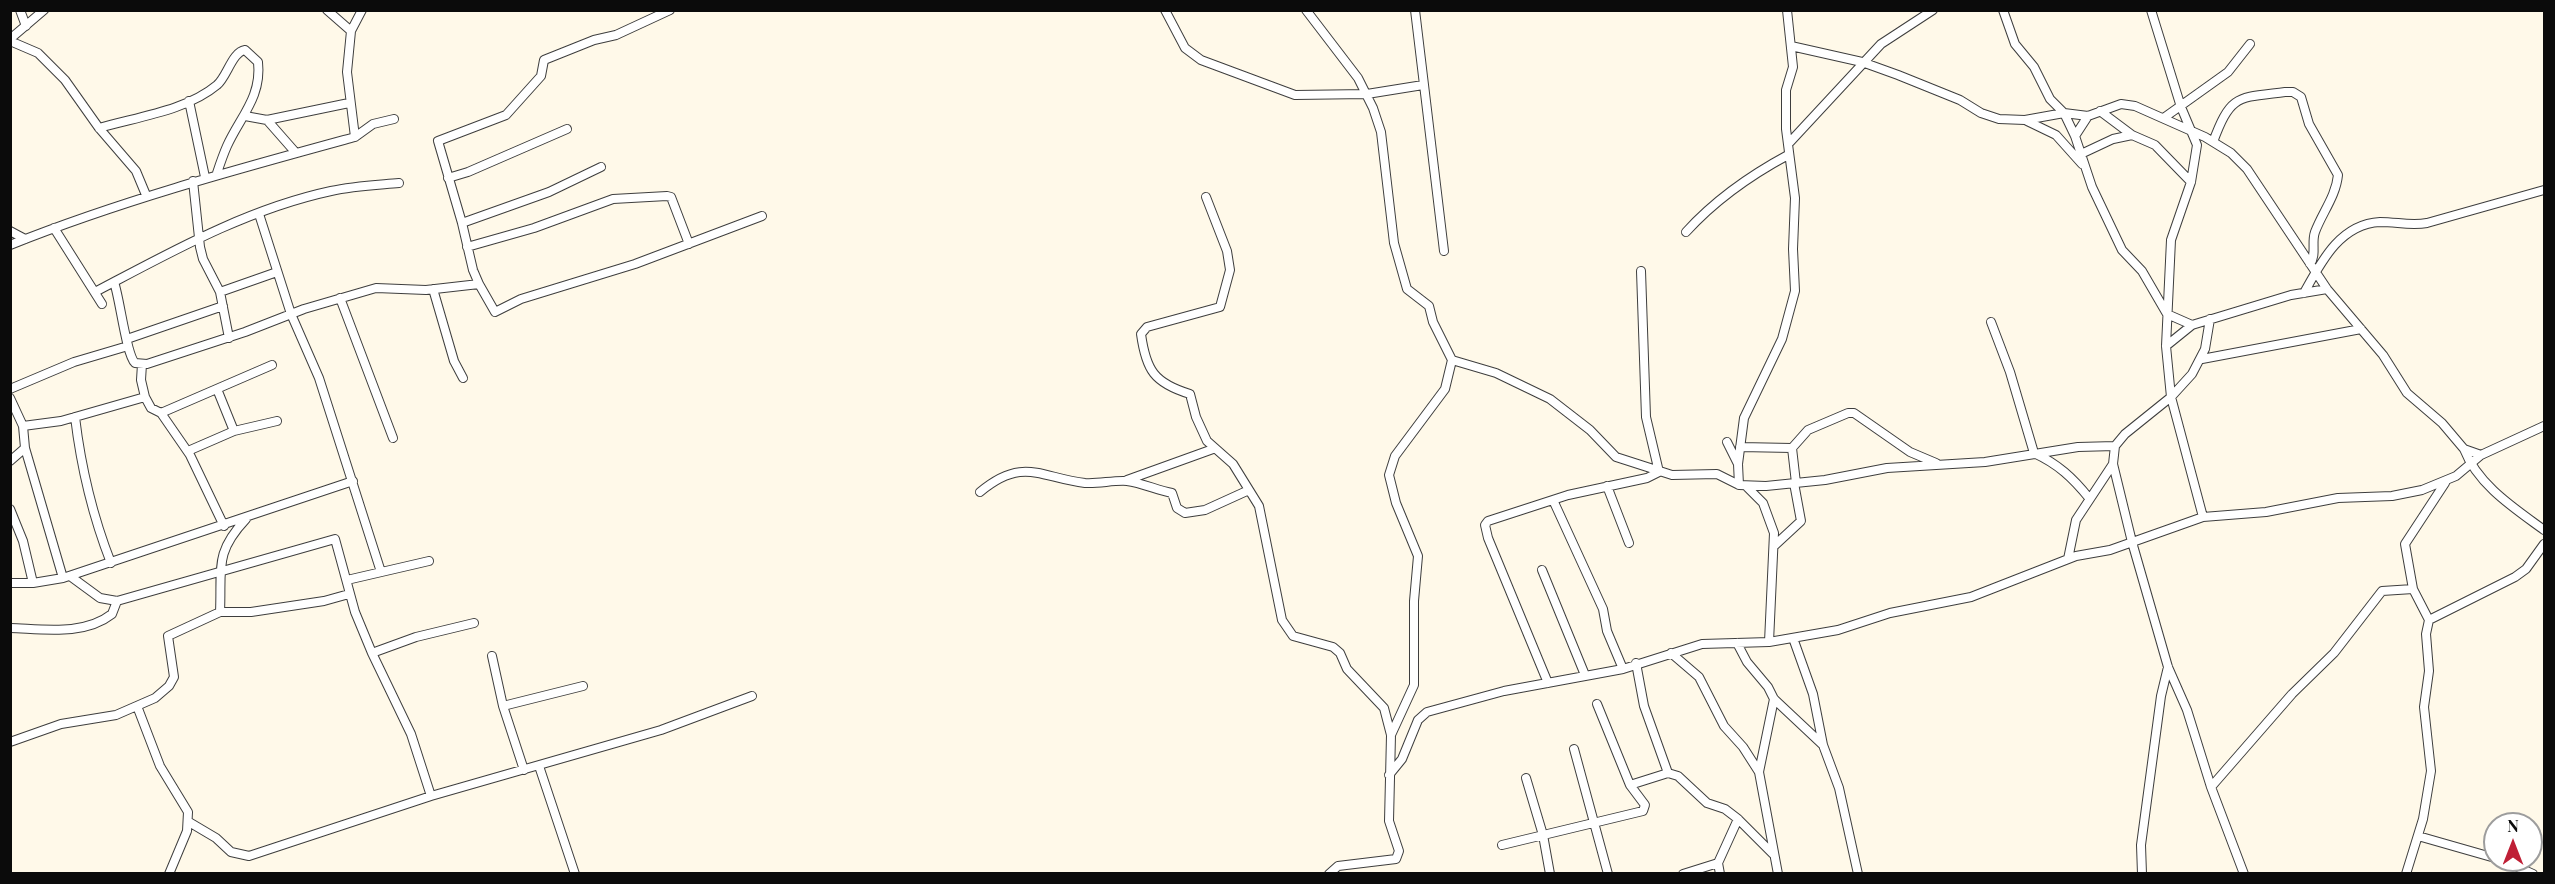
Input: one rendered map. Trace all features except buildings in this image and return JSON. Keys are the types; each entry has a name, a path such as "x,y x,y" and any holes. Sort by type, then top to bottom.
{"street":[{"path":"20,10 26,26"},
{"path":"44,10 10,40 39,53 65,80 99,128 136,171 146,195"},
{"path":"327,10 351,31"},
{"path":"355,137 349,103 347,72 351,31 362,10"},
{"path":"670,10 616,35 594,40 544,60 541,76 506,115 438,141 473,270 479,284 495,312 521,299 635,264 762,216"},
{"path":"1165,10 1185,48 1201,60 1295,95 1367,94 1423,85"},
{"path":"1306,10 1339,51 1367,94 1381,132 1394,243 1407,289 1429,306 1433,322 1452,360 1445,389 1395,456 1389,475 1396,503 1418,556 1414,601 1414,685 1391,735"},
{"path":"1415,10 1444,251"},
{"path":"1738,464 1748,404 1762,383 1782,339 1795,291 1793,235 1795,198 1788,155 1790,142 1786,129 1786,90 1793,75 1786,19 1787,10"},
{"path":"1790,142 1881,44 1933,10"},
{"path":"2003,10 2015,44 2034,67 2050,99 2064,113 2075,136 2092,188 2122,250 2142,271 2167,314 2192,324"},
{"path":"2151,10 2181,107 2193,130 2197,145 2191,182 2171,240 2166,345 2171,397 2203,517"},
{"path":"2165,117 2181,107 2205,86 2228,72 2250,44"},
{"path":"1791,46 1862,62 1960,99 1989,117 2025,120 2064,113 2088,116 2128,104 2165,117 2213,142 2247,169 2327,289 2383,355 2407,393 2442,423 2464,448 2470,464 2492,488 2544,530"},
{"path":"99,128 189,101 217,85 237,54 245,50 258,62 259,75 255,96 227,145 217,173"},
{"path":"2213,142 2225,111 2236,100 2285,92 2293,92 2301,97 2309,124 2338,175 2329,203 2314,234 2314,254 2310,264"},
{"path":"189,101 205,177"},
{"path":"245,116 267,120 349,103"},
{"path":"2100,111 2132,135 2155,145 2191,182"},
{"path":"2075,136 2088,116"},
{"path":"10,245 146,195 217,173 355,137 373,124 394,119"},
{"path":"267,120 296,153"},
{"path":"2025,120 2056,135 2085,167"},
{"path":"448,178 567,129"},
{"path":"2081,154 2113,140 2132,135"},
{"path":"2197,145 2205,137"},
{"path":"1686,232 1712,204 1731,189 1788,155"},
{"path":"462,223 549,192 601,166"},
{"path":"193,181 198,238 203,259 220,292 229,338"},
{"path":"95,292 198,238 259,214 332,191 399,183"},
{"path":"2304,293 2341,238 2358,227 2379,222 2406,226 2427,223 2544,190"},
{"path":"467,247 534,228 613,199 667,196 671,197 689,244"},
{"path":"1206,197 1227,251 1230,270 1220,307 1147,327 1141,334 1144,357 1154,378 1190,394 1196,417 1213,449 1233,464 1259,506 1282,620 1293,636 1333,647 1340,653 1347,669 1384,708 1391,735 1389,821 1399,850 1396,859 1338,866 1329,873"},
{"path":"259,214 291,314 319,378 381,572"},
{"path":"54,228 102,304"},
{"path":"10,231 25,239"},
{"path":"1641,271 1646,417 1659,472"},
{"path":"220,292 278,272"},
{"path":"114,282 132,361 142,364 229,338 291,314 376,288 404,291 479,284"},
{"path":"433,289 454,361 463,378"},
{"path":"2166,345 2192,324 2255,304 2327,289"},
{"path":"340,298 393,438"},
{"path":"10,389 74,362 223,306"},
{"path":"2210,319 2202,359 2171,397 2125,434 2115,446 2114,464 2132,542 2168,667 2187,710 2211,787 2244,873"},
{"path":"1991,322 2010,372 2034,453 2052,462 2073,478 2090,498"},
{"path":"2202,359 2361,329"},
{"path":"1452,360 1496,373 1550,399 1590,430 1616,457 1672,475 1717,474 1742,485 1756,495 1767,510 1773,528 1769,642"},
{"path":"142,364 141,380 145,397 151,408 161,413 188,451 200,471 224,526"},
{"path":"161,413 272,365"},
{"path":"217,389 234,431"},
{"path":"23,426 75,417 145,397"},
{"path":"10,398 23,426 25,448 66,577 100,598 117,601 335,539 350,594 372,653 411,734 431,796"},
{"path":"1774,546 1801,521 1792,448 1808,430 1848,413 1854,413 1910,452 1938,464"},
{"path":"75,417 79,451 99,532 111,563"},
{"path":"188,451 234,431 277,421"},
{"path":"2406,873 2418,836 2431,771 2424,707 2429,671 2426,634 2429,620 2413,589 2406,541 2446,482 2481,455 2544,426"},
{"path":"1742,485 1738,464 1726,442 1740,449 1792,448"},
{"path":"1742,485 1766,486 1795,483 1887,468 1985,462 2034,453 2115,446"},
{"path":"10,461 25,448"},
{"path":"2464,448 2481,455"},
{"path":"1125,481 1213,449"},
{"path":"2068,559 2076,520 2114,464"},
{"path":"980,492 991,482 1028,471 1040,471 1083,483 1125,481 1172,493 1177,508 1185,513 1205,510 1249,490"},
{"path":"1548,683 1488,538 1485,525 1488,521 1553,500 1647,478 1659,472"},
{"path":"10,583 33,583 66,577 353,481"},
{"path":"1389,775 1402,759 1418,720 1427,712 1504,691 1623,669 1702,644 1769,642 1794,638 1838,630 1890,613 1971,597 2068,559 2132,542 2203,517 2266,513 2338,498 2392,496 2446,482"},
{"path":"1607,486 1629,543"},
{"path":"1756,495 1766,486"},
{"path":"1553,500 1599,601 1623,669"},
{"path":"10,509 24,541 33,583"},
{"path":"220,612 224,546 248,518"},
{"path":"1773,528 1786,537"},
{"path":"2429,620 2515,578 2526,569 2544,544"},
{"path":"347,580 429,561"},
{"path":"1542,570 1585,675"},
{"path":"2211,787 2292,693 2334,653 2382,591 2413,589"},
{"path":"10,742 61,724 116,715 154,698 169,686 174,677 168,636 220,612 324,602 350,594"},
{"path":"10,628 65,629 91,625 112,614 117,601"},
{"path":"372,653 416,637 474,623"},
{"path":"1794,638 1813,694 1823,745 1839,788 1858,873"},
{"path":"1737,643 1747,662 1768,687 1774,699 1823,745"},
{"path":"1671,653 1699,677 1724,726 1743,747 1759,772"},
{"path":"492,656 503,706 525,770"},
{"path":"1636,663 1642,698 1668,773"},
{"path":"2142,873 2141,845 2161,696 2168,667"},
{"path":"503,706 583,686"},
{"path":"189,822 216,838 231,852 249,856 431,796 661,730 752,696"},
{"path":"1774,699 1759,772 1778,873"},
{"path":"1502,845 1643,811 1645,805 1630,785 1597,704"},
{"path":"137,706 160,766 188,812 189,822 170,873"},
{"path":"1574,749 1608,873"},
{"path":"539,766 575,873"},
{"path":"1630,785 1668,773 1678,776 1707,803 1725,809 1738,819 1773,855"},
{"path":"1527,778 1543,835 1550,873"},
{"path":"1720,873 1718,863 1738,819"},
{"path":"2418,836 2483,855"},
{"path":"1683,873 1718,863"}]}
